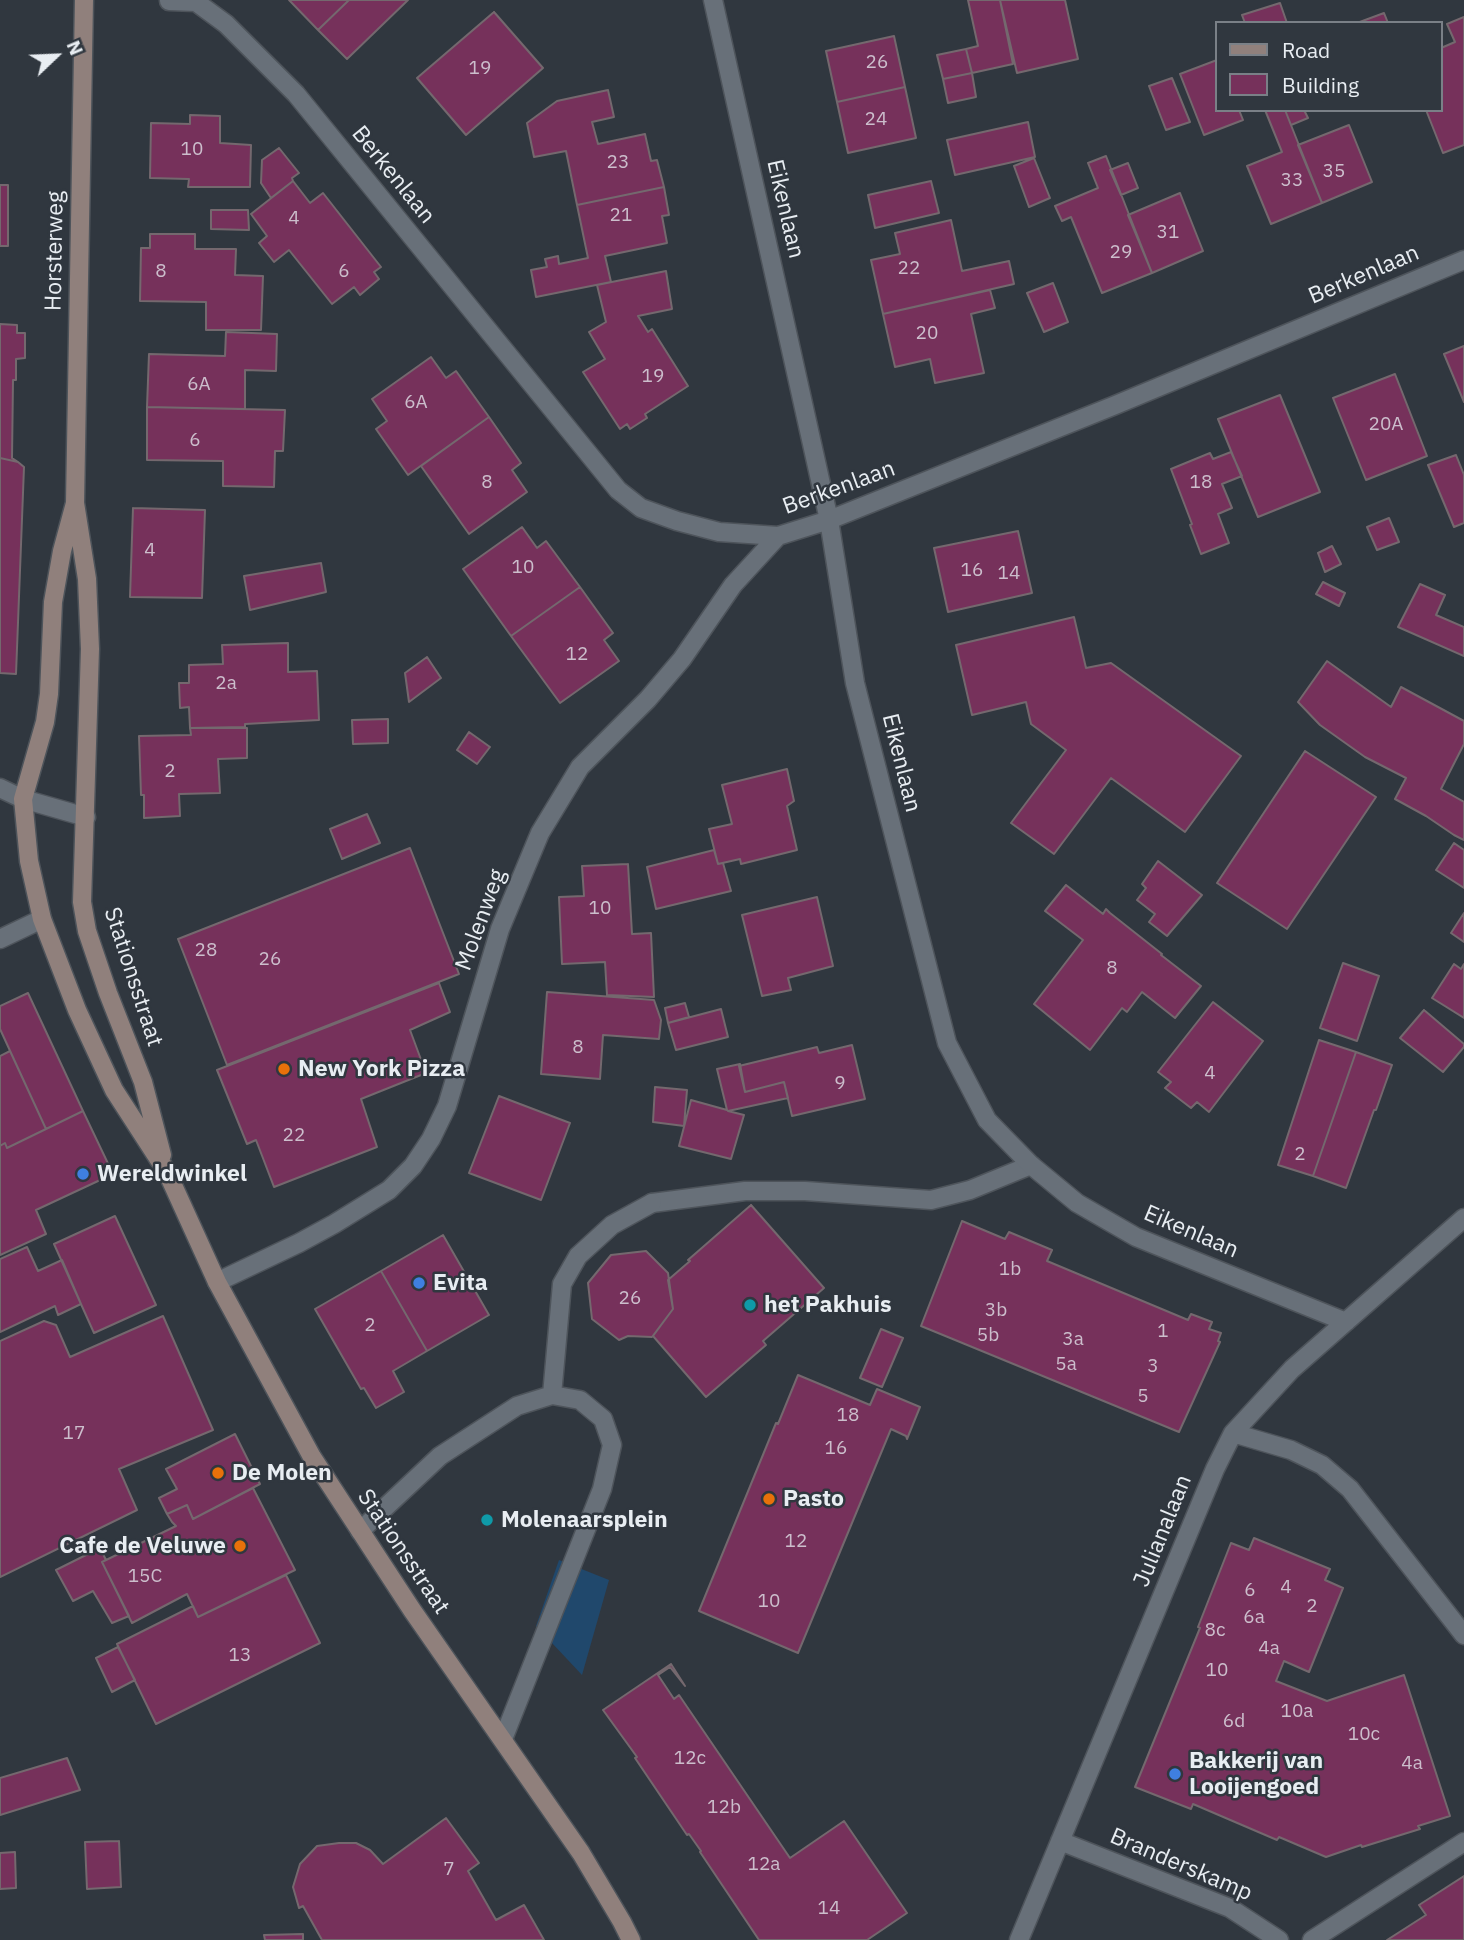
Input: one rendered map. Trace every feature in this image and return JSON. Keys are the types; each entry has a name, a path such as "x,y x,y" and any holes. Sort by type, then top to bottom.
{"main road":[{"name":"Horsterweg","path":"84,0 75,503 87,579 90,649 86,817"},
{"name":"Horsterweg","path":"23,799 45,722 49,694 53,602 62,551 75,503"},
{"name":"Stationsstraat","path":"23,799 29,861 42,919 78,1010 114,1090 167,1172 217,1282 312,1457 412,1610 581,1853 631,1940"},
{"name":"Stationsstraat","path":"86,817 82,902 87,931 143,1082 167,1172"}],"street":[{"name":"Berkenlaan","path":"169,1 196,2 206,9 226,24 296,94 618,490 641,508 719,532 778,536 830,520 1464,260"},
{"name":"Eikenlaan","path":"718,1 830,520 855,683 947,1043 987,1119 1031,1165 1077,1203 1136,1237 1346,1322"},
{"name":"Molenweg","path":"217,1282 334,1224 389,1190 413,1166 431,1139 447,1106 500,929 540,833 580,767 682,659 733,585 778,536"},
{"path":"0,788 23,799 86,817"},
{"path":"0,939 42,919"},
{"path":"552,1395 562,1284 578,1256 612,1225 652,1203 757,1191 805,1191 931,1200 971,1190 1031,1165"},
{"name":"Julianalaan","path":"1019,1940 1215,1469 1233,1433 1292,1368 1464,1218"},
{"path":"360,1531 440,1456 517,1406 552,1395 580,1400 603,1419 612,1445 602,1489 503,1740"},
{"path":"1233,1433 1291,1450 1322,1465 1341,1481 1464,1635"},
{"name":"Branderskamp","path":"1060,1841 1230,1908 1279,1940"},
{"path":"1312,1940 1464,1842"}],"shaded area":[{"path":"559,1560 609,1580 582,1675 536,1626"}],"building":[{"path":"289,0 349,0 318,30"},
{"path":"349,0 408,0 347,59 318,30"},
{"path":"968,0 1000,0 1013,64 972,73 966,49 978,46"},
{"path":"1000,0 1065,0 1078,59 1017,73"},
{"path":"1280,3 1286,21 1244,21 1242,15"},
{"path":"494,12 543,68 466,135 417,78"},
{"path":"1384,13 1387,21 1362,21"},
{"path":"1464,17 1464,145 1443,153 1427,112 1443,112 1443,47 1455,42 1447,24"},
{"path":"894,36 905,87 837,102 826,51"},
{"path":"966,49 972,73 943,79 937,55"},
{"path":"1216,60 1216,112 1240,112 1243,120 1204,135 1180,74"},
{"path":"972,73 976,97 948,103 943,79"},
{"path":"1172,78 1190,122 1166,130 1149,86"},
{"path":"905,87 916,138 848,153 837,102"},
{"path":"608,90 614,117 592,122 598,144 645,134 651,161 657,160 664,187 577,205 566,151 534,157 527,123 557,101"},
{"path":"1266,112 1286,112 1322,203 1271,224 1247,166 1282,152"},
{"path":"1286,112 1305,112 1308,118 1291,125"},
{"path":"190,115 220,116 220,143 251,145 250,187 188,187 189,179 150,178 151,123 190,124"},
{"path":"1028,122 1035,157 955,175 947,140"},
{"path":"1349,125 1372,182 1322,203 1298,145"},
{"path":"279,148 299,173 271,198 261,183 262,160"},
{"path":"1106,156 1152,273 1102,293 1071,217 1062,221 1055,206 1098,188 1088,163"},
{"path":"1034,158 1050,198 1029,207 1014,166"},
{"path":"1128,163 1138,188 1121,195 1110,170"},
{"path":"293,181 310,203 323,193 381,267 374,272 379,279 360,295 354,287 332,304 289,250 274,262 259,243 267,236 251,214"},
{"path":"931,181 939,213 875,228 868,195"},
{"path":"0,185 8,185 8,246 0,246"},
{"path":"664,187 669,215 662,216 667,243 605,256 611,282 536,297 531,270 547,267 545,259 558,256 559,264 588,258 577,205"},
{"path":"1180,193 1203,251 1152,273 1128,215"},
{"path":"211,210 248,210 249,230 211,229"},
{"path":"951,220 962,271 1009,261 1014,284 883,314 871,260 900,254 895,233"},
{"path":"150,234 195,234 195,249 236,249 235,275 263,276 261,330 206,330 206,302 140,301 141,248 150,248"},
{"path":"666,271 672,309 638,316 648,332 652,329 688,386 645,414 647,418 630,429 627,424 620,429 583,372 605,359 589,332 606,322 597,285"},
{"path":"1053,283 1068,322 1044,332 1027,293"},
{"path":"990,290 995,308 971,314 984,373 935,383 930,359 895,367 883,314"},
{"path":"0,324 17,325 17,333 25,333 25,358 16,359 16,380 13,380 12,458 18,462 0,458"},
{"path":"226,332 277,334 276,371 245,370 245,409 147,407 149,354 225,356"},
{"path":"1464,346 1464,402 1444,354"},
{"path":"431,357 446,378 456,371 489,417 408,475 376,429 387,421 372,399"},
{"path":"1395,374 1427,456 1366,480 1333,398"},
{"path":"1280,395 1320,492 1258,517 1218,419"},
{"path":"147,407 285,410 283,451 275,451 274,487 223,486 223,461 147,460"},
{"path":"489,417 521,463 512,470 527,492 469,534 421,466"},
{"path":"1231,452 1242,476 1222,484 1232,508 1218,514 1229,543 1201,554 1171,469 1210,453 1213,459"},
{"path":"1456,455 1464,475 1464,523 1454,527 1428,465"},
{"path":"0,458 18,462 24,467 16,674 0,673"},
{"path":"133,508 205,510 202,598 130,597"},
{"path":"1389,518 1399,542 1377,550 1367,527"},
{"path":"522,527 537,548 546,541 580,587 511,636 463,569"},
{"path":"1018,531 1032,593 948,612 934,548"},
{"path":"1332,546 1341,564 1325,572 1318,553"},
{"path":"321,563 326,592 250,610 244,576"},
{"path":"1323,582 1345,593 1339,606 1316,594"},
{"path":"1420,584 1445,595 1436,615 1464,627 1464,656 1398,627"},
{"path":"580,587 613,633 604,640 619,661 560,703 511,636"},
{"path":"1074,617 1086,668 1111,663 1241,756 1185,832 1111,778 1054,854 1011,823 1066,750 1031,724 1026,702 972,715 956,645"},
{"path":"288,643 288,672 317,671 319,720 245,724 245,727 190,728 189,707 180,708 179,683 189,683 189,665 223,664 222,645"},
{"path":"427,657 441,678 409,702 405,673"},
{"path":"1327,661 1391,707 1401,687 1464,721 1464,744 1441,789 1464,802 1464,840 1395,799 1406,778 1365,757 1320,725 1298,702"},
{"path":"388,719 388,743 353,744 352,720"},
{"path":"190,728 247,728 247,758 218,759 220,793 179,794 180,816 144,818 139,736 191,735"},
{"path":"469,732 490,747 477,764 457,750"},
{"path":"1305,751 1376,797 1287,929 1217,883"},
{"path":"787,769 794,801 787,806 797,850 741,864 740,859 718,864 709,829 732,824 722,785"},
{"path":"367,814 380,843 342,859 330,829"},
{"path":"1454,843 1464,850 1464,888 1436,870"},
{"path":"410,848 459,974 227,1065 178,939"},
{"path":"714,850 718,864 723,863 731,891 656,909 647,867"},
{"path":"1158,861 1202,895 1167,936 1149,922 1155,914 1137,900 1146,888 1142,884"},
{"path":"628,864 632,934 651,933 654,997 607,995 605,962 562,964 559,897 584,896 582,866"},
{"path":"1066,885 1103,914 1106,909 1201,986 1175,1018 1142,992 1127,1012 1122,1008 1090,1050 1034,1004 1083,940 1045,911"},
{"path":"817,897 833,966 788,978 791,990 762,996 742,915"},
{"path":"1464,913 1464,942 1451,933"},
{"path":"1343,963 1379,976 1357,1041 1320,1028"},
{"path":"1454,964 1461,969 1464,964 1464,1018 1432,998"},
{"path":"439,983 450,1012 410,1030 426,1073 361,1099 377,1147 274,1187 256,1140 247,1144 217,1070"},
{"path":"547,992 654,1000 661,1020 659,1039 603,1035 600,1079 541,1074"},
{"path":"28,993 83,1111 46,1129 0,1029 0,1006"},
{"path":"1213,1002 1263,1041 1209,1112 1197,1102 1191,1108 1165,1088 1171,1082 1158,1072"},
{"path":"685,1003 689,1017 668,1023 665,1008"},
{"path":"721,1009 728,1037 676,1050 668,1023"},
{"path":"1424,1010 1464,1044 1443,1072 1400,1038"},
{"path":"1319,1040 1356,1052 1313,1176 1278,1165"},
{"path":"852,1045 865,1099 792,1116 784,1082 745,1092 739,1066 817,1047 819,1053"},
{"path":"10,1051 46,1129 7,1148 5,1143 0,1146 0,1056"},
{"path":"1356,1052 1392,1065 1346,1188 1313,1176"},
{"path":"740,1064 745,1092 784,1082 788,1098 728,1111 744,1115 731,1159 679,1146 691,1100 727,1110 717,1069"},
{"path":"655,1087 687,1090 684,1126 653,1122"},
{"path":"499,1096 570,1123 541,1200 469,1173"},
{"path":"83,1111 113,1174 36,1210 46,1234 0,1255 0,1146 5,1143 7,1148"},
{"path":"751,1205 824,1288 763,1341 766,1345 706,1397 653,1336 673,1309 668,1280"},
{"path":"115,1216 156,1305 94,1333 54,1244"},
{"path":"962,1221 1005,1239 1009,1232 1052,1250 1047,1261 1188,1320 1191,1314 1212,1322 1209,1329 1221,1333 1220,1342 1179,1432 921,1326"},
{"path":"443,1235 489,1315 427,1351 381,1271"},
{"path":"27,1247 38,1271 62,1260 81,1304 58,1315 55,1306 0,1332 0,1259"},
{"path":"646,1251 668,1273 673,1309 652,1337 628,1336 619,1340 592,1319 588,1283 611,1255"},
{"path":"381,1271 427,1351 393,1371 404,1392 376,1408 364,1388 361,1389 315,1309"},
{"path":"163,1316 213,1430 119,1469 137,1510 0,1577 0,1341 44,1321 56,1325 70,1357"},
{"path":"881,1329 903,1338 882,1387 860,1378"},
{"path":"798,1375 870,1405 877,1389 920,1407 907,1439 891,1429 798,1653 699,1611"},
{"path":"235,1434 260,1484 193,1519 187,1505 167,1514 159,1498 177,1489 166,1469"},
{"path":"253,1488 295,1570 198,1617 187,1594 132,1623 102,1562 176,1526 167,1514 187,1505 193,1519"},
{"path":"1254,1538 1330,1569 1325,1580 1343,1588 1309,1672 1284,1661 1276,1681 1327,1701 1404,1675 1450,1816 1418,1826 1420,1829 1326,1857 1279,1837 1277,1840 1193,1804 1191,1809 1135,1787 1200,1628 1198,1627 1231,1543 1249,1550"},
{"path":"100,1548 106,1560 102,1562 129,1616 112,1623 93,1591 73,1601 56,1570"},
{"path":"286,1575 320,1643 156,1724 117,1644 193,1606 198,1617"},
{"path":"118,1647 135,1680 112,1692 96,1658"},
{"path":"671,1664 685,1686 670,1667 658,1675 674,1699 679,1695 790,1858 844,1821 907,1913 867,1940 759,1940 603,1710"},
{"path":"67,1758 80,1790 0,1815 0,1778"},
{"path":"446,1818 479,1863 468,1871 496,1920 524,1905 544,1940 322,1940 303,1906 299,1908 293,1887 300,1864 317,1846 356,1843 370,1850 383,1864"},
{"path":"119,1841 121,1887 87,1889 85,1842"},
{"path":"15,1852 16,1888 0,1889 0,1853"},
{"path":"1464,1876 1464,1940 1387,1940 1426,1915 1419,1905"},
{"path":"303,1934 303,1940 265,1940 264,1935"}],"place":[{"name":"New York Pizza","path":"284,1069"},
{"name":"Wereldwinkel","path":"83,1174"},
{"name":"Evita","path":"419,1283"},
{"name":"het Pakhuis","path":"750,1305"},
{"name":"De Molen","path":"218,1473"},
{"name":"Pasto","path":"769,1499"},
{"name":"Molenaarsplein","path":"487,1520"},
{"name":"Cafe de Veluwe","path":"240,1546"},
{"name":"Bakkerij van Looijengoed","path":"1175,1774"}]}
